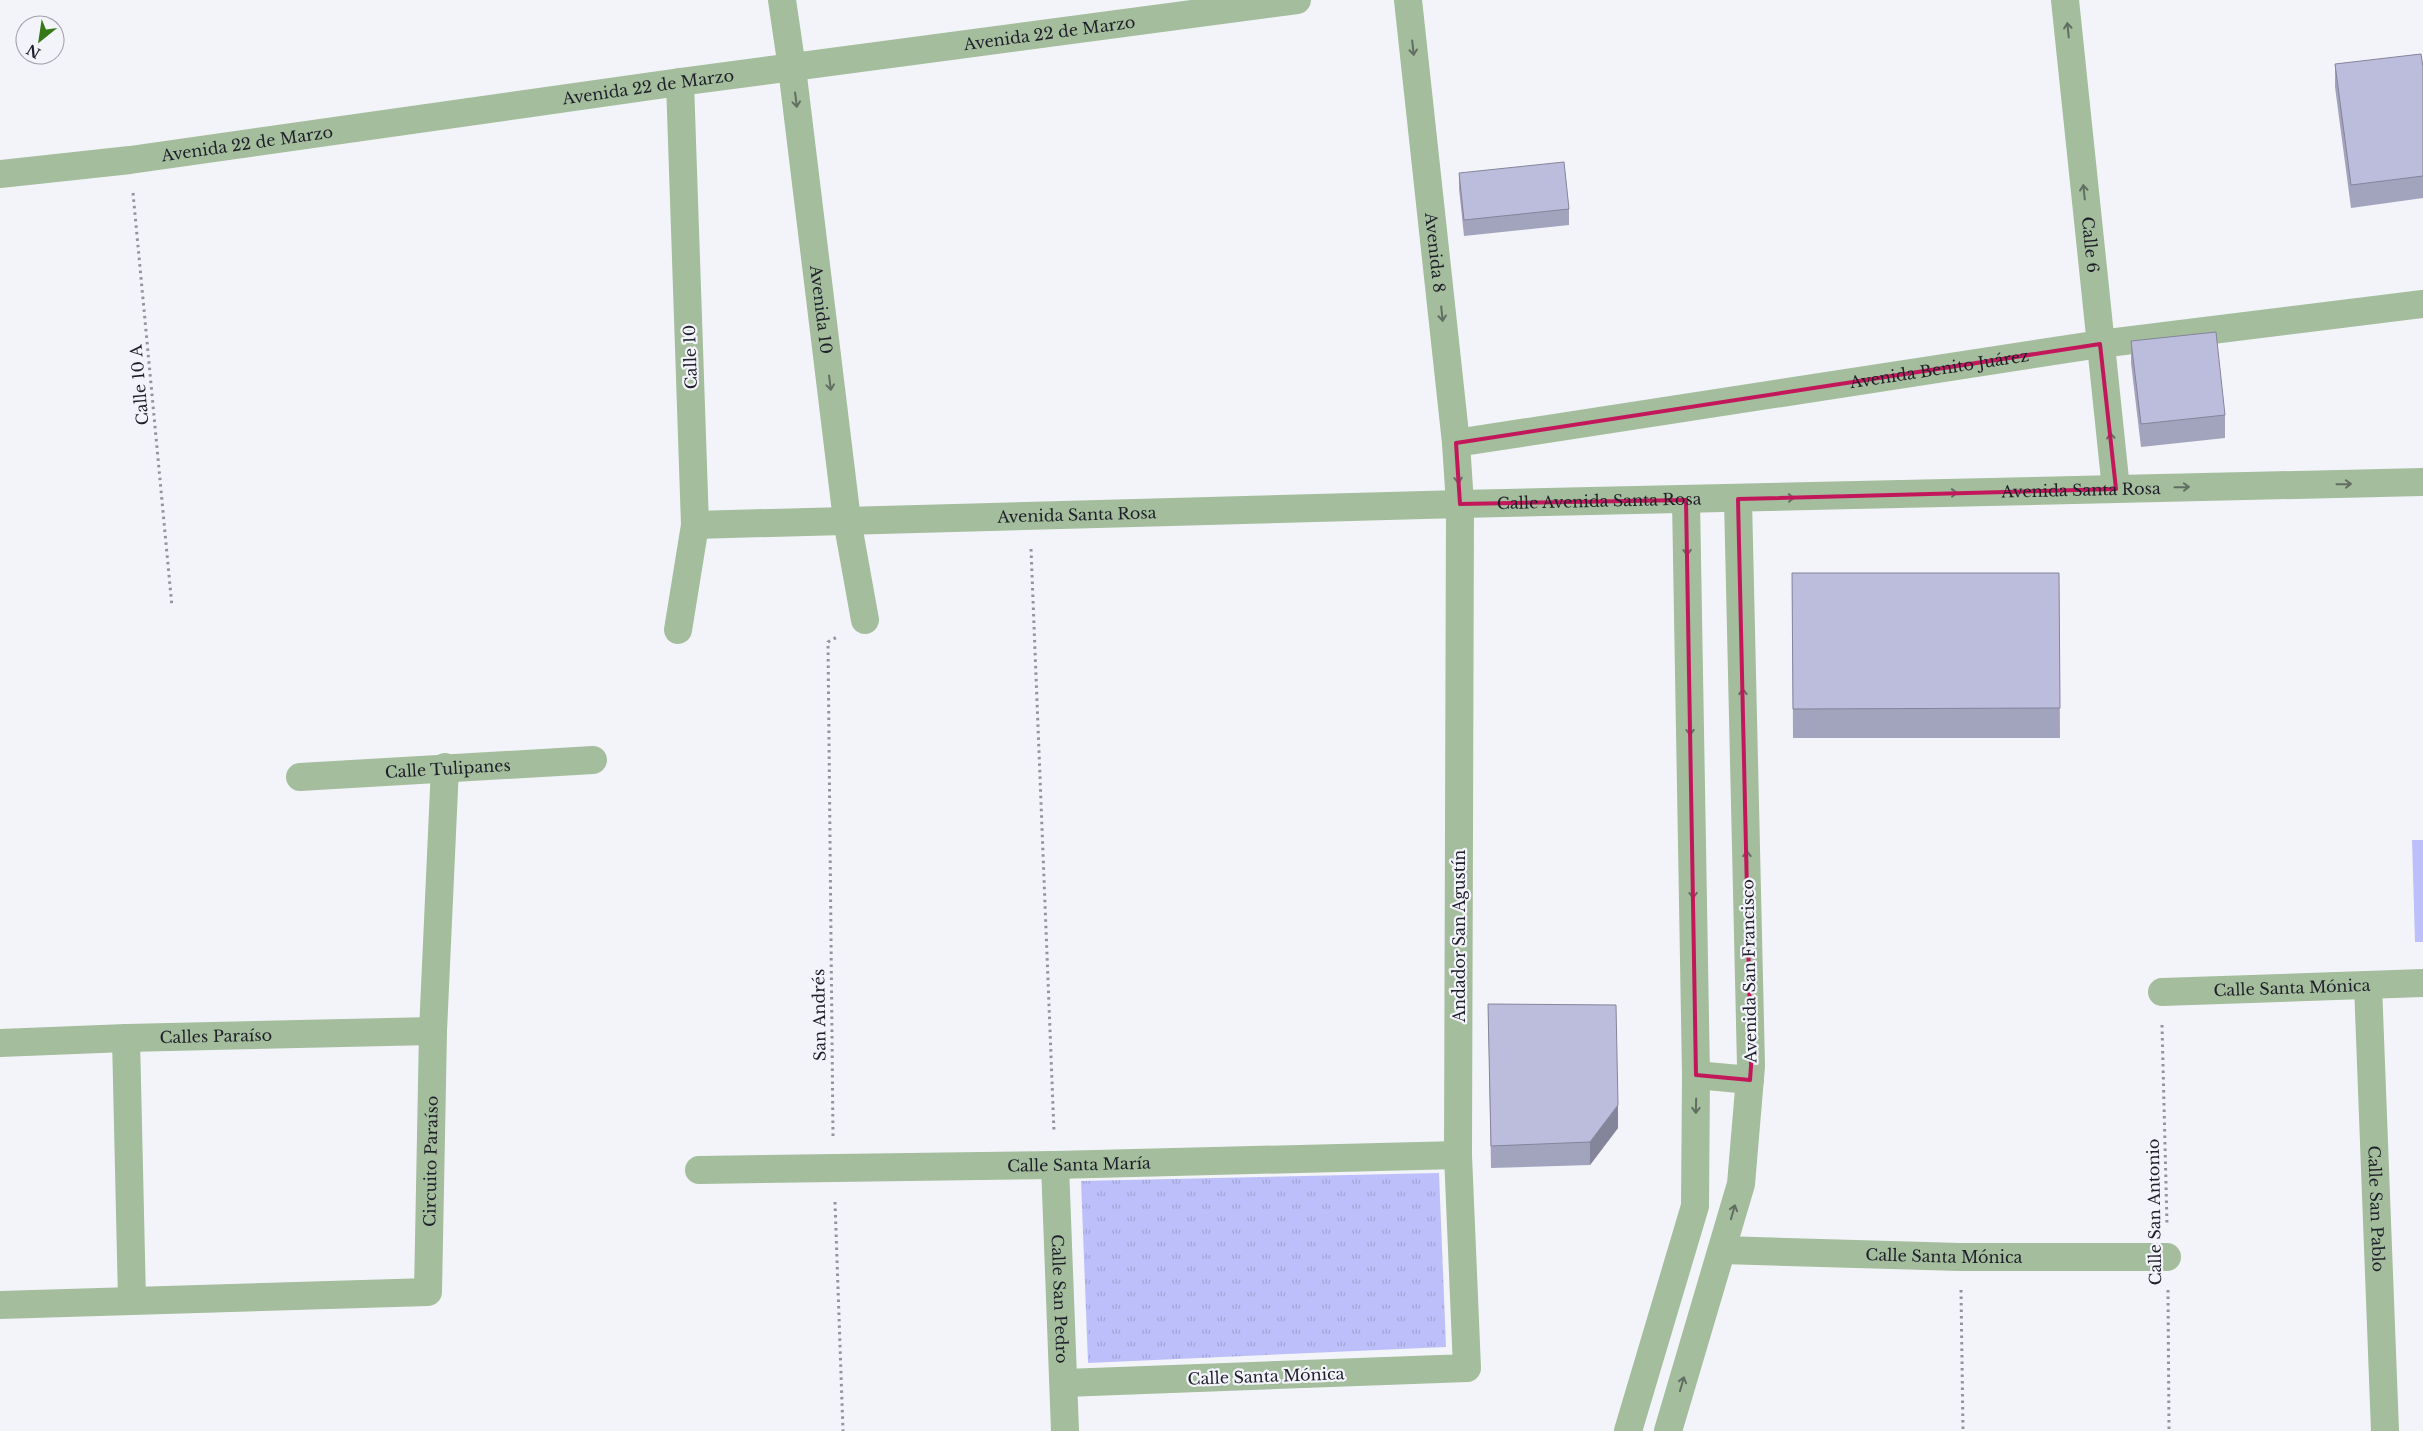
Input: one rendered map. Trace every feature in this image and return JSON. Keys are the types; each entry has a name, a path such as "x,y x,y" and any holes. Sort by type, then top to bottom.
{"street":[{"name":"Avenida 10","path":"782,0 847,520 865,620"},
{"name":"Avenida 22 de Marzo","path":"0,174 130,160 680,82 1296,0"},
{"name":"Avenida 8","path":"1408,0 1456,443 1460,504"},
{"name":"Calle 6","path":"2065,0 2116,489"},
{"name":"Calle 10","path":"678,630 696,525 680,82"},
{"name":"Avenida Benito Juárez","path":"1456,443 2100,344 2423,304"},
{"name":"Avenida Santa Rosa","path":"1738,499 2423,482"},
{"name":"Calle Avenida Santa Rosa","path":"1460,504 1738,499"},
{"name":"Avenida San Francisco","path":"1668,1431 1741,1184 1750,1080 1738,499"},
{"path":"1628,1431 1695,1206 1696,1075 1686,500"},
{"name":"Avenida Santa Rosa","path":"696,525 1460,504"},
{"name":"Andador San Agustín","path":"1460,504 1458,1155 1467,1368"},
{"name":"Calle Tulipanes","path":"300,776 593,760"},
{"name":"Circuito Paraíso","path":"132,1300 428,1292 433,1031 445,767"},
{"name":"Calle Santa Mónica","path":"2162,992 2423,984"},
{"name":"Calle San Pablo","path":"2368,985 2385,1431"},
{"name":"Calles Paraíso","path":"0,1043 126,1038 433,1031"},
{"path":"0,1305 132,1300 126,1038"},
{"path":"1696,1075 1750,1080"},
{"name":"Calle Santa María","path":"699,1170 1055,1165 1458,1155"},
{"name":"Calle San Pedro","path":"1055,1165 1065,1383 1065,1431"},
{"name":"Calle Santa Mónica","path":"1722,1250 1960,1257 2167,1257"},
{"name":"Calle Santa Mónica","path":"1065,1383 1467,1368"}],"path":[{"name":"Calle 10 A","path":"130,160 172,607"},
{"path":"1030,516 1055,1165"},
{"name":"San Andrés","path":"842,1431 833,1169 828,642 865,620"},
{"name":"Calle San Antonio","path":"2162,992 2169,1431"},
{"path":"1960,1257 1964,1431"}],"highlighted area":[{"path":"2100,344 2116,489 1738,499 1750,1080 1696,1075 1686,500 1460,504 1456,443"}],"green space":[{"path":"2412,840 2423,840 2423,942 2415,942"},
{"path":"1439,1173 1446,1347 1088,1363 1081,1181"}],"building":[{"path":"2421,54 2423,67 2423,176 2351,185 2335,64"},
{"path":"1564,162 1569,209 1464,220 1459,173"},
{"path":"2216,332 2225,415 2141,424 2131,341"},
{"path":"1792,573 2059,573 2060,708 1793,709"},
{"path":"1488,1004 1616,1005 1618,1105 1590,1142 1491,1146"}]}
